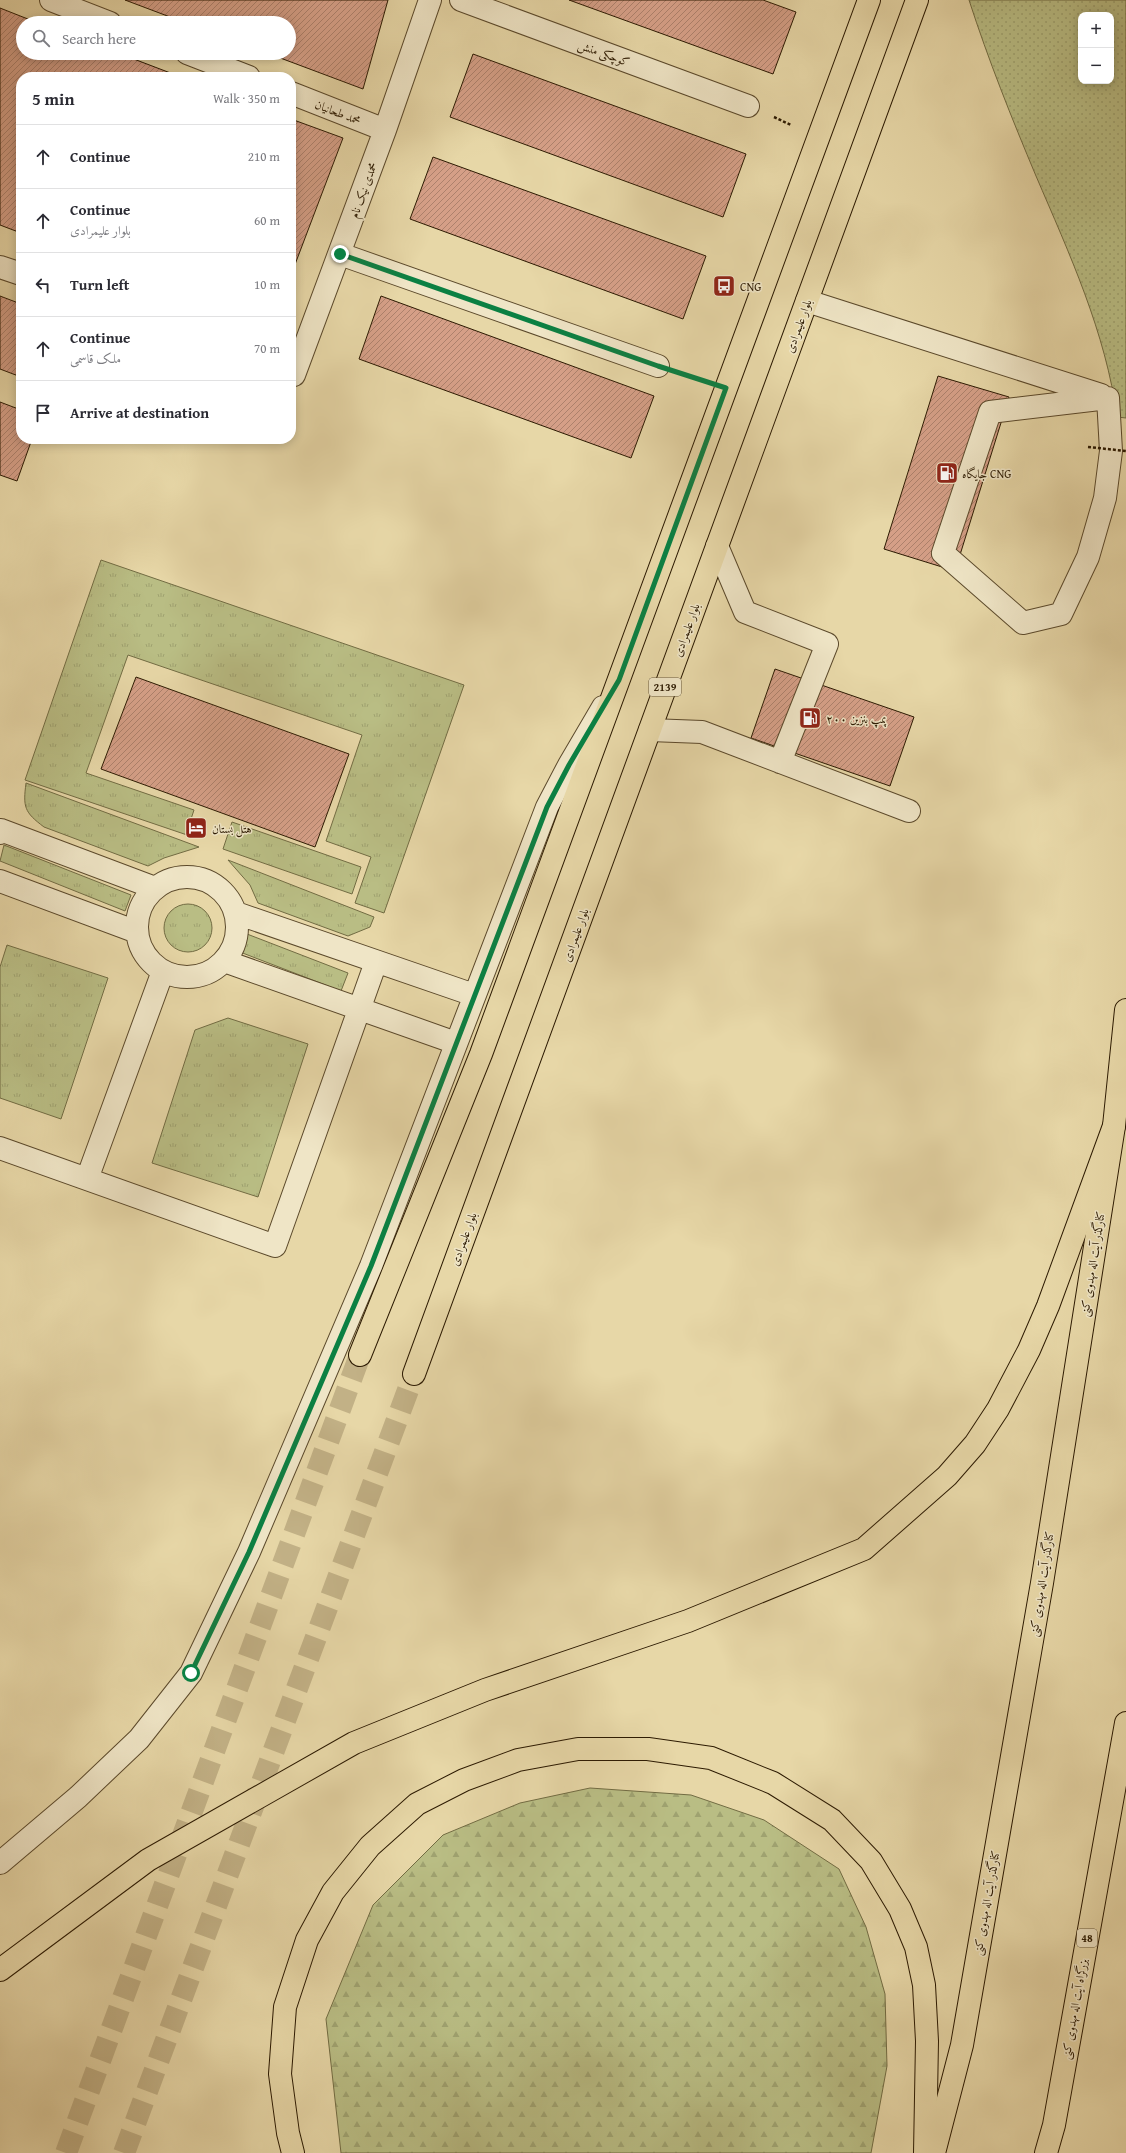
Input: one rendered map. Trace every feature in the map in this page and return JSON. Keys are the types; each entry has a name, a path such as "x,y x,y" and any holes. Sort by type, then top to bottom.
{"main road":[{"path":"360,1355 481,1054 869,0"},
{"name":"بلوار علیمرادی","path":"414,1374 917,0"},
{"name":"کنارگذر آیت اله مهدوی کنی","path":"934,2153 962,2045 1042,1583 1114,1126 1126,1010"},
{"path":"0,1970 148,1860 354,1743 485,1690 688,1621 864,1550 947,1476 975,1444 998,1409 1029,1350 1048,1306 1114,1126"},
{"name":"بزرگراه آیت اله مهدوی کنی","path":"1046,2153 1054,2125 1126,1723"},
{"path":"293,2153 288,2133 280,2074 285,2007 307,1940 333,1892 370,1846 417,1804 464,1780 518,1760 578,1749 648,1749 711,1758 773,1783 832,1820 871,1861 900,1909 913,1940 924,1985 927,2041 925,2153"}],"street":[{"path":"51,0 92,16"},
{"name":"محمدی نیک نام","path":"296,370 385,130 430,0"},
{"name":"کوچکی منش","path":"461,0 748,106"},
{"path":"205,60 236,72"},
{"name":"محمد طحانیان","path":"296,95 385,130"},
{"path":"340,254 658,366"},
{"path":"0,267 16,272"},
{"path":"807,301 1108,398"},
{"path":"1108,398 1111,451 1105,498 1088,556 1061,614 1023,623 943,553 990,412 1108,398"},
{"path":"717,546 745,612 827,644 780,762"},
{"path":"0,1863 78,1797 139,1739 191,1673 249,1552 371,1266 547,807 569,765 619,680"},
{"path":"650,730 702,732 909,811"},
{"path":"0,833 1,830 155,888"},
{"path":"186,876 202,879 217,886 229,899 236,913 236,936 234,947 224,961 211,971 195,976 179,976 163,971 150,961 141,948 137,932 138,916 144,900 155,888 169,880 186,876"},
{"path":"0,881 137,932"},
{"path":"236,913 474,995"},
{"path":"224,961 359,1010 456,1043"},
{"path":"0,1148 275,1246 376,962"},
{"path":"87,1179 163,971"}],"path":[{"path":"748,106 819,137"},
{"path":"658,366 726,388"},
{"path":"1088,447 1126,451"}],"green space":[{"path":"969,0 1126,0 1126,418 1117,417 1112,386 1104,355 1085,294 992,67"},
{"path":"101,560 464,685 384,913 355,903 371,857 326,841 362,735 128,655 86,773 194,810 189,825 193,837 25,780"},
{"path":"26,783 199,847 164,858 148,866 44,827 32,817 26,808"},
{"path":"232,822 361,867 352,894 223,849"},
{"path":"4,845 131,895 125,911 0,861"},
{"path":"228,860 374,917 370,927 348,936 258,903 250,885"},
{"path":"183,904 193,904 205,911 212,923 212,933 205,945 193,952 183,952 175,948 168,941 164,933 164,923 168,915 175,908"},
{"path":"247,934 348,973 341,991 240,952"},
{"path":"7,945 108,978 61,1119 0,1098 0,967"},
{"path":"228,1018 308,1044 258,1197 152,1163 195,1030"},
{"path":"590,1788 691,1795 764,1820 839,1869 866,1927 885,1994 887,2066 871,2153 341,2153 326,2019 373,1905 443,1835 520,1803"}],"building":[{"path":"125,0 388,0 363,89 286,60 296,60 296,16 167,16"},
{"path":"569,0 763,0 796,12 773,74"},
{"path":"0,8 20,16 16,16 16,60 136,60 168,72 16,72 16,231 0,225"},
{"path":"473,54 746,154 723,217 450,117"},
{"path":"296,121 343,138 296,262"},
{"path":"433,157 706,256 683,319 410,219"},
{"path":"0,296 16,302 16,375 0,369"},
{"path":"381,296 654,396 631,458 359,359"},
{"name":"جایگاه CNG","path":"938,376 1009,397 955,571 884,549"},
{"path":"0,402 16,408 16,444 30,444 17,481 0,475"},
{"path":"775,669 914,717 890,786 751,738"},
{"path":"136,677 349,754 315,847 101,769"}],"tunnel":[{"path":"66,2153 360,1355"},
{"path":"124,2153 414,1374"}],"place":[{"name":"CNG","path":"724,286"},
{"name":"جایگاه CNG","path":"947,473"},
{"name":"پمپ بنزین ۲۰۰","path":"810,718"},
{"name":"هتل بستان","path":"196,828"}],"route":[{"path":"191,1673 249,1552 371,1266 547,807 569,765 619,680 726,388 658,366 340,254"}]}
